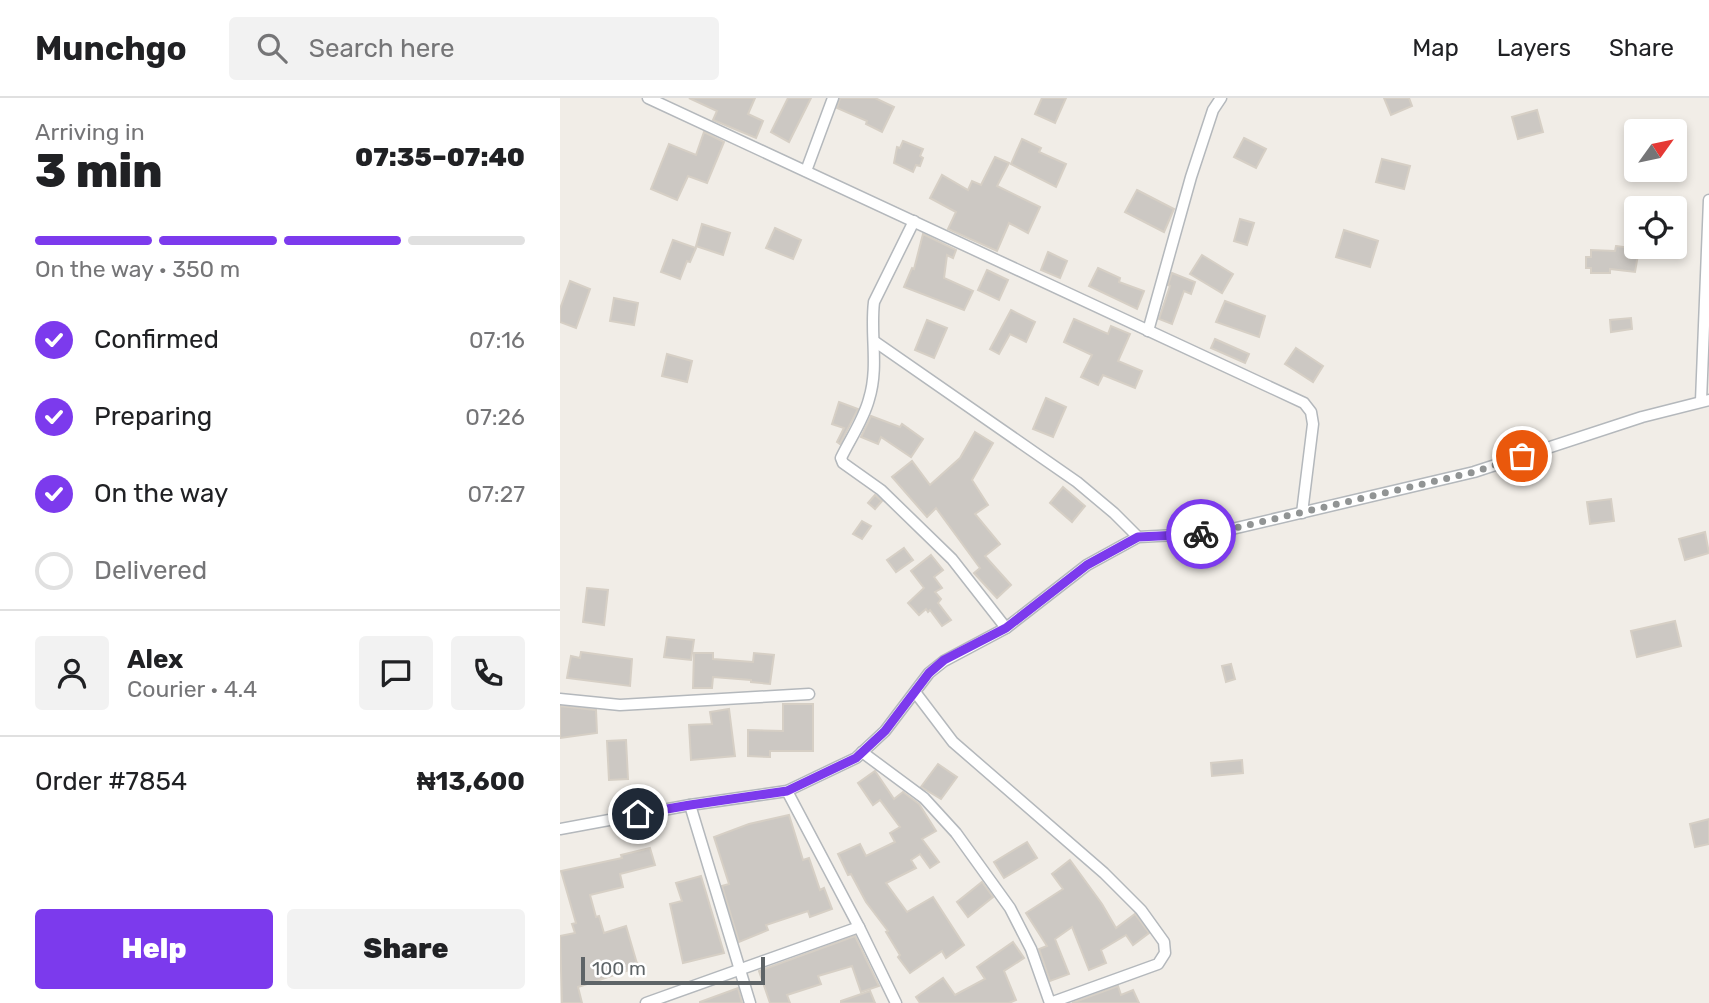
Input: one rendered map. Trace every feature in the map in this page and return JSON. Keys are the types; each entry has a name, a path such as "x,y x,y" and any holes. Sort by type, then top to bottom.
{"street":[{"path":"648,98 1304,403 1311,412 1313,424 1302,513"},
{"path":"806,171 833,98"},
{"path":"1148,331 1191,177 1213,110 1221,98"},
{"path":"560,829 690,805 787,791 856,758 885,731 929,673 944,660 1006,628 1087,565 1138,537 1214,533 1474,472 1705,400 1709,200"},
{"path":"914,221 874,302 869,399 841,458 843,463 881,490 952,559 1006,628"},
{"path":"874,341 1077,482 1138,537"},
{"path":"862,752 924,798 956,833 1010,908 1031,949 1050,1003 1158,964 1165,953 1164,942 1141,911 1104,873 953,742 915,692"},
{"path":"560,699 620,705 809,694"},
{"path":"787,791 896,1003"},
{"path":"690,805 750,1003"},
{"path":"646,1003 859,927"}],"building":[{"path":"689,98 755,98 748,114 763,121 756,138 713,120 717,111"},
{"path":"788,98 811,98 789,142 771,132"},
{"path":"840,98 875,98 894,107 882,132 866,124 867,121 837,108"},
{"path":"1042,98 1066,98 1055,123 1035,114"},
{"path":"1384,98 1409,98 1412,106 1391,115"},
{"path":"1537,110 1543,132 1518,139 1512,117"},
{"path":"704,132 724,142 707,183 688,176 677,200 651,189 669,144 696,155"},
{"path":"1244,138 1266,149 1256,168 1234,157"},
{"path":"1022,139 1041,148 1039,152 1066,164 1056,187 1011,164"},
{"path":"903,141 923,149 920,166 916,165 913,172 894,163 897,147 900,148"},
{"path":"995,157 1009,163 997,186 1040,207 1028,233 1009,223 997,251 948,229 956,212 930,198 942,175 968,190 972,181 981,185"},
{"path":"1382,159 1410,166 1404,189 1376,182"},
{"path":"1137,190 1174,209 1164,232 1125,212"},
{"path":"1240,219 1254,223 1247,245 1234,241"},
{"path":"702,224 730,233 723,255 696,246"},
{"path":"775,228 801,240 793,259 766,248"},
{"path":"1344,230 1378,241 1370,267 1336,257"},
{"path":"923,234 956,250 953,258 947,255 944,278 973,291 964,310 904,287 912,268 914,269"},
{"path":"673,240 696,248 680,279 661,272"},
{"path":"1616,246 1624,247 1624,259 1637,259 1635,272 1610,269 1610,273 1591,273 1591,268 1586,268 1586,257 1591,257 1591,250 1615,251"},
{"path":"1048,252 1067,261 1060,278 1041,270"},
{"path":"1202,255 1233,274 1222,293 1190,274"},
{"path":"1098,268 1120,278 1119,282 1144,291 1137,309 1089,286"},
{"path":"987,270 1008,280 999,300 978,290"},
{"path":"1172,273 1195,282 1191,294 1184,291 1172,324 1159,319"},
{"path":"570,281 590,289 576,328 560,322 560,309"},
{"path":"614,298 638,303 634,325 610,321"},
{"path":"1225,301 1265,316 1259,337 1216,322"},
{"path":"1011,310 1035,322 1026,342 1010,334 999,354 990,349"},
{"path":"1631,318 1632,329 1611,332 1610,320"},
{"path":"1074,319 1108,334 1111,326 1130,334 1118,361 1142,371 1135,388 1103,375 1098,385 1081,377 1092,355 1064,342"},
{"path":"927,320 947,328 934,358 915,350"},
{"path":"1215,339 1249,354 1245,363 1211,348"},
{"path":"1296,348 1323,366 1313,382 1285,364"},
{"path":"667,354 692,361 687,382 662,376"},
{"path":"1046,398 1066,407 1053,437 1033,429"},
{"path":"839,402 858,409 840,444 837,442 844,428 832,424"},
{"path":"871,416 900,427 902,424 923,439 911,457 881,437 878,444 861,437"},
{"path":"975,432 993,443 972,480 988,505 975,514 1000,544 985,556 1011,585 997,598 974,573 980,568 936,508 927,517 892,477 912,461 930,485 960,458"},
{"path":"1063,487 1085,506 1072,522 1050,503"},
{"path":"875,495 882,501 875,509 868,503"},
{"path":"1611,499 1614,521 1590,524 1587,502"},
{"path":"862,521 871,526 862,539 853,534"},
{"path":"1705,532 1709,553 1685,560 1679,539"},
{"path":"904,548 913,560 896,572 887,560"},
{"path":"931,555 943,570 934,577 942,588 935,592 941,599 938,603 951,620 942,626 930,610 928,612 926,609 919,615 908,603 924,588 911,571"},
{"path":"587,588 608,590 604,625 583,622"},
{"path":"1675,621 1681,646 1637,657 1631,631"},
{"path":"667,637 694,640 691,660 664,657"},
{"path":"581,652 632,659 630,686 567,678 571,656 580,658"},
{"path":"694,653 713,653 713,659 753,662 754,653 774,655 770,684 713,677 712,688 693,688"},
{"path":"1231,664 1235,679 1226,682 1222,666"},
{"path":"783,704 813,704 813,751 770,751 770,757 748,756 748,730 783,731"},
{"path":"560,706 596,710 597,733 560,738"},
{"path":"729,709 735,756 691,760 689,725 712,724 710,712"},
{"path":"626,740 628,779 609,780 607,741"},
{"path":"1242,760 1243,773 1212,776 1211,763"},
{"path":"938,764 957,777 941,799 921,787"},
{"path":"875,771 894,799 903,792 919,804 936,831 922,839 939,862 930,868 920,854 911,860 916,868 886,883 907,912 933,897 964,945 946,958 942,951 910,973 898,957 900,955 886,932 888,931 866,902 851,874 848,875 838,854 860,844 866,856 895,842 890,833 900,827 880,800 873,805 858,783"},
{"path":"789,815 803,860 809,858 820,890 824,888 832,909 810,917 808,911 766,925 768,930 739,942 722,886 729,884 714,837 749,824"},
{"path":"1709,819 1709,844 1695,847 1690,824"},
{"path":"1027,842 1037,858 1004,878 994,862"},
{"path":"650,848 655,865 620,874 623,887 590,895 604,933 626,926 638,967 578,987 582,1003 562,1003 560,936 575,933 572,924 576,923 561,871 622,858 621,855"},
{"path":"1070,860 1116,928 1135,914 1149,933 1133,945 1126,935 1101,950 1106,963 1089,970 1072,927 1055,939 1069,974 1050,981 1039,949 1047,946 1026,913 1063,889 1052,874"},
{"path":"701,876 724,953 683,963 670,904 682,901 676,883"},
{"path":"982,882 993,897 968,917 957,902"},
{"path":"855,936 879,986 861,992 852,966 818,976 821,984 787,995 790,1003 770,1003 759,971"},
{"path":"1013,942 1024,958 1004,971 1016,1000 1009,1003 920,1003 916,997 943,978 955,995 985,979 977,967"},
{"path":"1118,986 1121,995 1133,990 1139,1003 1072,1003"},
{"path":"738,988 742,1003 700,1003 700,1002"},
{"path":"870,991 875,1003 841,1003 841,1001"}],"way so far":[{"path":"1201,534 1450,478 1522,456"}],"route":[{"path":"638,814 787,791 856,758 885,731 929,673 944,660 1006,628 1087,565 1138,537 1201,534"}]}
